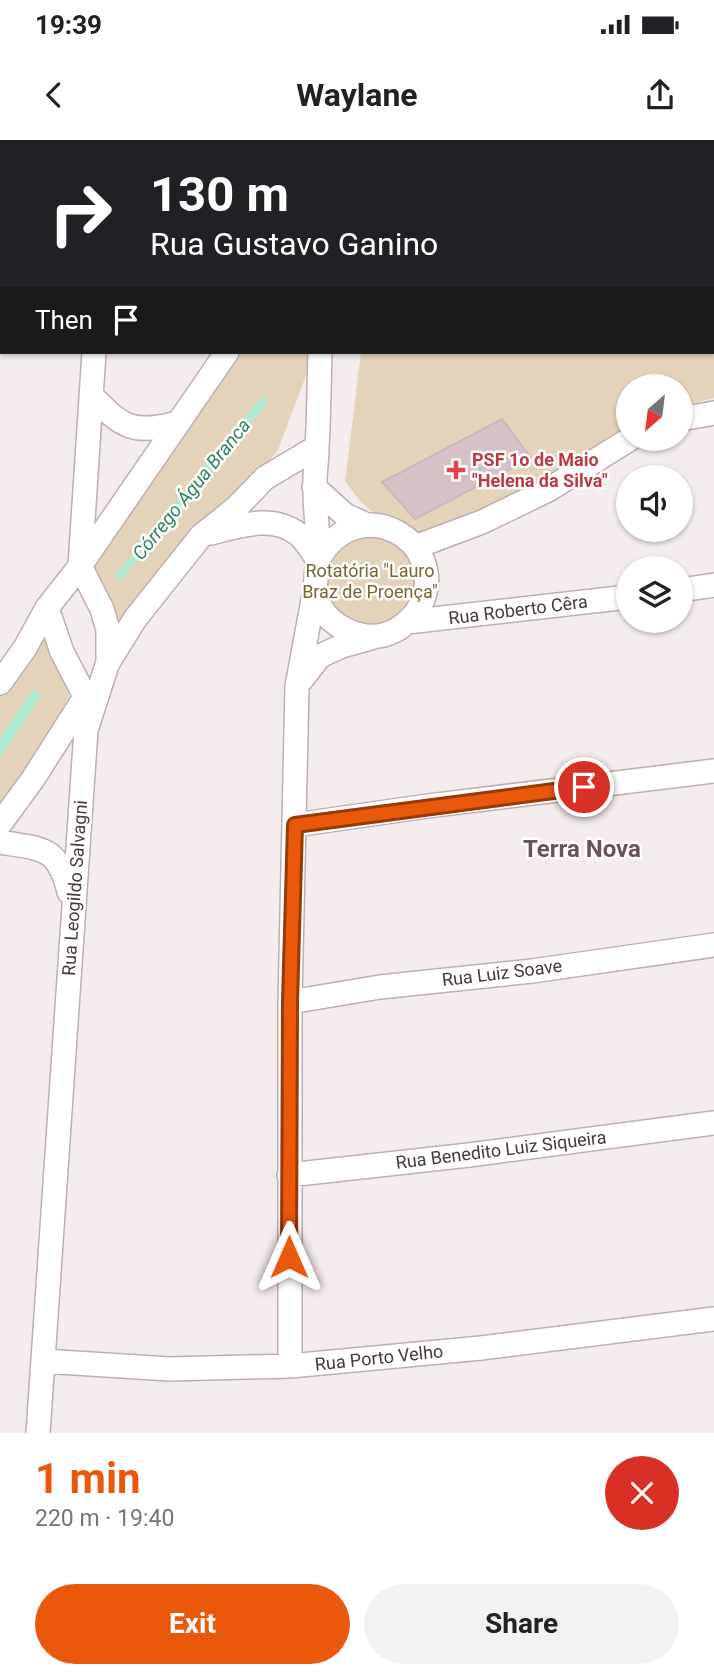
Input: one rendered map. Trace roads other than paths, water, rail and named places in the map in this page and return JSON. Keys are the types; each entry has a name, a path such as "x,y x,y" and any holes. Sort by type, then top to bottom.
{"street":[{"path":"80,565 94,354"},
{"path":"0,683 25,648 47,608 80,565 226,354"},
{"path":"290,1366 290,1002 297,686 318,560 314,487 320,354"},
{"path":"91,395 119,423 152,430 177,423"},
{"path":"693,417 714,413"},
{"path":"0,824 33,779 135,620 201,537 237,507 265,478 317,447"},
{"path":"415,547 482,522 548,490 616,448"},
{"path":"314,487 345,515 367,525"},
{"path":"201,537 245,524 271,524 299,534 318,560"},
{"path":"297,686 320,656 342,646 398,629 420,606 426,586 424,566 415,547 402,534 385,527 367,525 351,528 337,535 326,546 318,560"},
{"name":"Rua Leogildo Salvagni","path":"38,1433 86,730 108,662 108,630 102,609 80,565"},
{"path":"693,588 714,585"},
{"path":"315,589 320,606 331,620 345,630 378,636"},
{"name":"Rua Roberto Cêra","path":"407,622 616,598"},
{"path":"47,608 62,652 85,696"},
{"path":"295,825 714,771"},
{"path":"0,842 41,848 57,859 65,876 73,909"},
{"name":"Rua Luiz Soave","path":"290,1002 380,987 532,971 714,945"},
{"name":"Rua Benedito Luiz Siqueira","path":"289,1175 714,1123"},
{"name":"Rua Porto Velho","path":"43,1361 170,1369 290,1366 481,1348 714,1319"}],"water":[{"name":"Córrego Água Branca","path":"264,396 267,404 119,582 115,575"},
{"path":"36,690 41,697 0,758 0,738 30,693"}],"place":[{"name":"PSF 1o de Maio \"Helena da Silva\"","path":"456,470"}],"district":[{"name":"Terra Nova","path":"582,849"}],"park label":[{"name":"Rotatória \"Lauro Braz de Proença\"","path":"370,581"}]}
